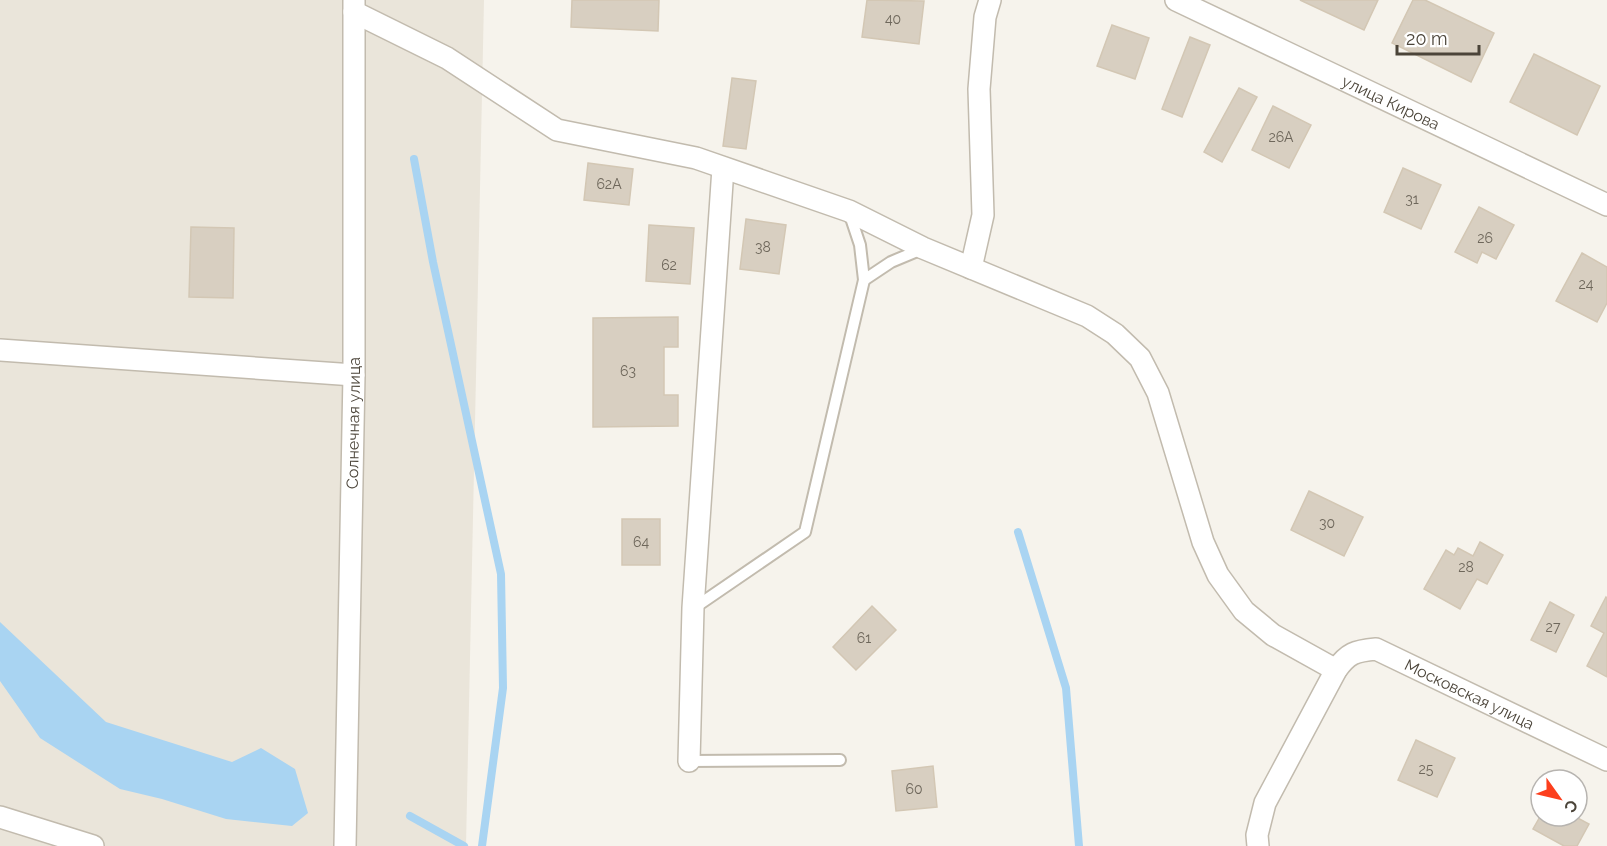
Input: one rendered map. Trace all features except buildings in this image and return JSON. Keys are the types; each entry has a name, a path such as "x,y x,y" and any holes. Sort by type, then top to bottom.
{"street":[{"path":"971,268 982,215 979,88 985,18 990,0"},
{"name":"улица Кирова","path":"1176,0 1607,205"},
{"path":"354,6 447,58 557,130 696,158 849,212 923,248 1088,316 1115,334 1140,358 1158,393 1203,542 1218,575 1244,611 1273,635 1335,670 1265,803 1257,835 1258,846"},
{"name":"Солнечная улица","path":"345,846 354,375 354,6"},
{"path":"689,761 693,608 723,168"},
{"path":"0,350 354,375"},
{"name":"Московская улица","path":"1335,670 1346,656 1360,650 1376,649 1607,760"},
{"path":"0,817 93,846"}],"lane":[{"path":"693,608 805,532 864,280 860,245 849,212"},
{"path":"864,280 891,262 923,248"},
{"path":"689,761 840,760"}],"shaded area":[{"path":"0,0 484,0 466,846 0,846"}],"water":[{"path":"0,622 106,722 232,762 261,748 295,769 308,813 292,826 226,819 162,799 120,789 40,738 0,681"}],"waterway":[{"path":"414,159 433,262 501,574 503,688 482,846"},
{"path":"1018,532 1066,688 1079,846"},
{"path":"410,816 464,846"}]}
